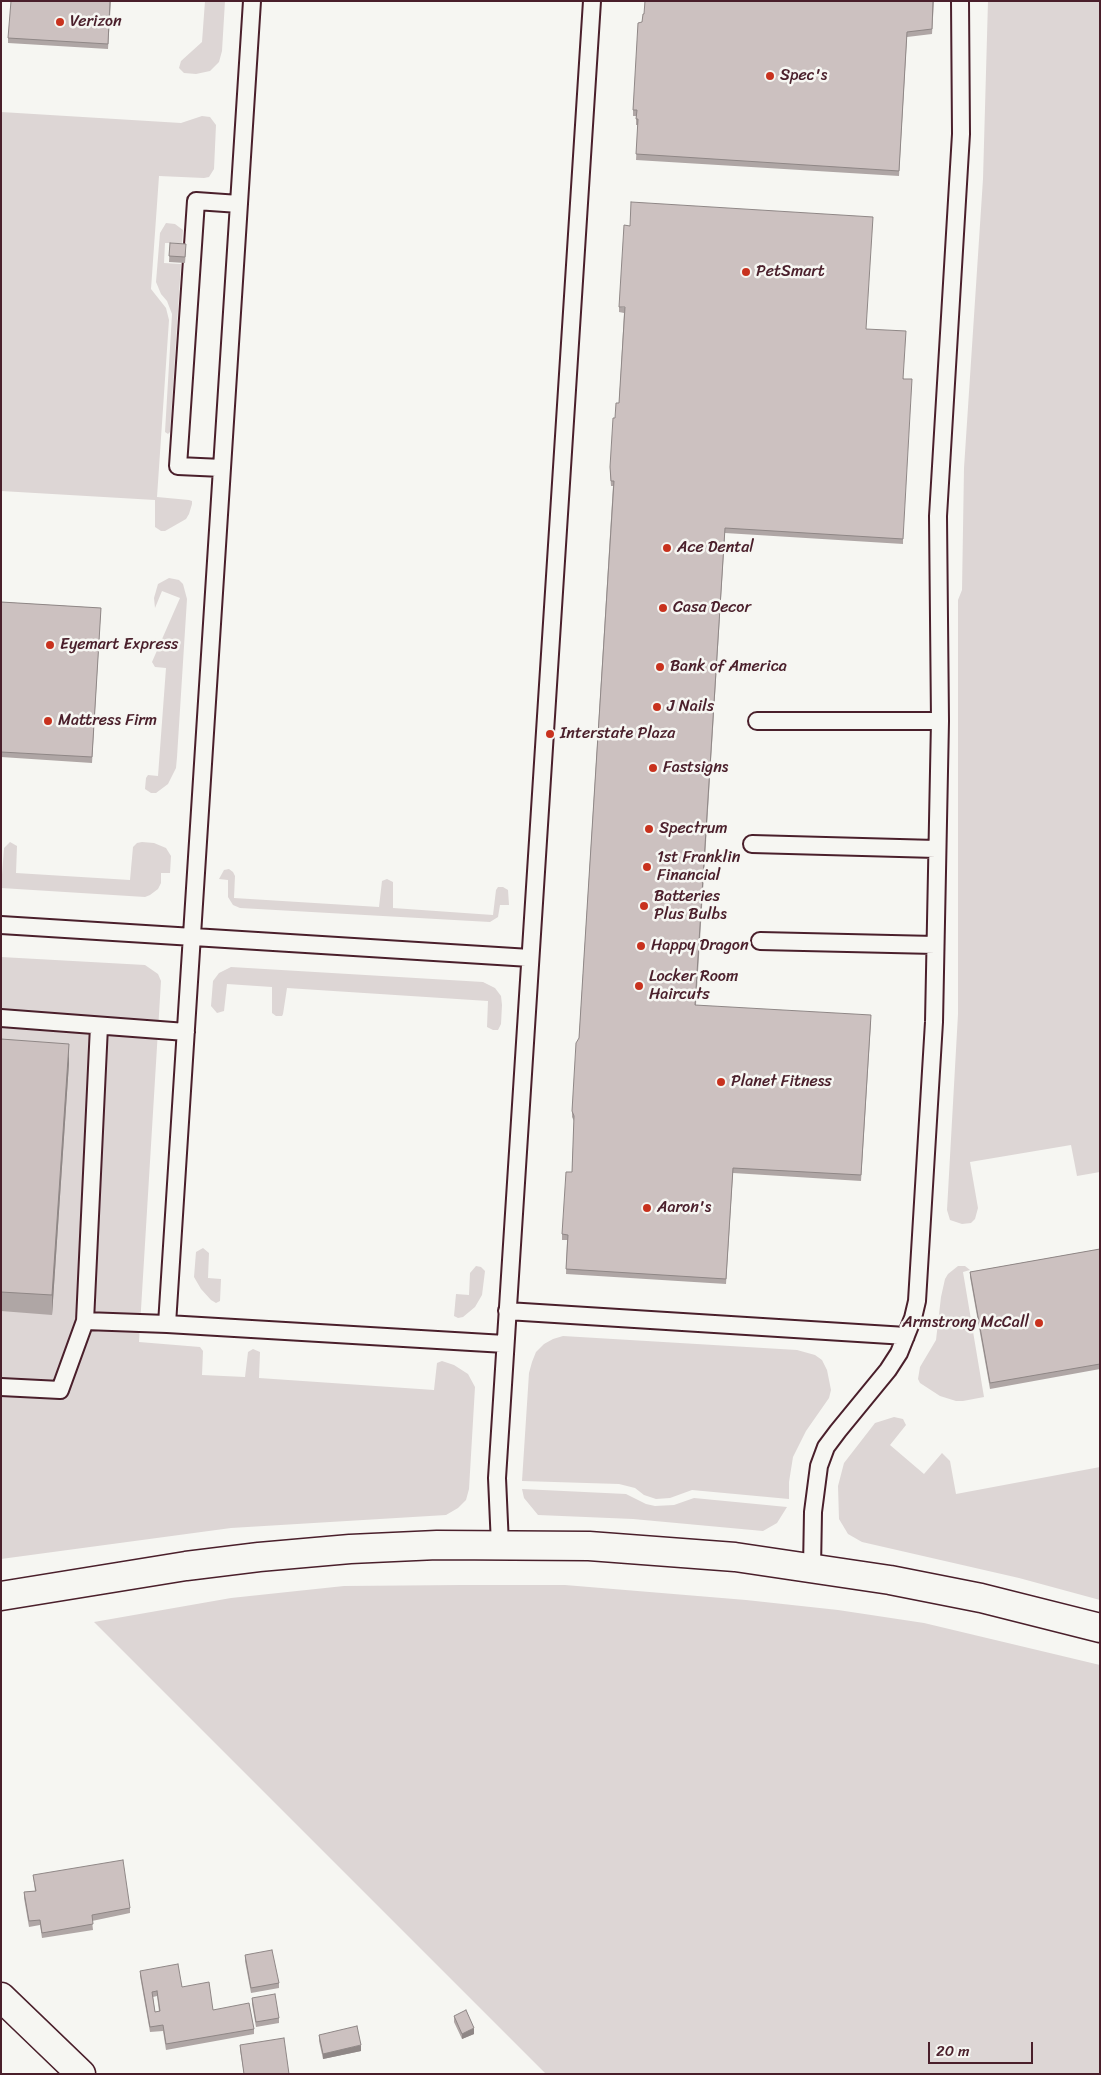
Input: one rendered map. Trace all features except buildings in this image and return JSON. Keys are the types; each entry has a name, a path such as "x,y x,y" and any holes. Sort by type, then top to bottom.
{"main road":[{"path":"1,1596 73,1583 259,1557 427,1545 589,1546 735,1558 890,1580 980,1598 1100,1628"},
{"path":"1,1997 81,2074"}],"lane":[{"path":"167,1324 252,1"},
{"path":"500,1545 497,1478 592,1"},
{"path":"812,1568 818,1466 826,1447 888,1370 906,1336 917,1300 934,1022 940,721 939,506 961,134 960,1"},
{"path":"222,468 178,466 196,201 239,204"},
{"path":"757,720 940,721"},
{"path":"752,844 936,849"},
{"path":"1,925 530,958"},
{"path":"760,941 935,945"},
{"path":"1,1018 186,1032"},
{"path":"1,1386 60,1390 85,1321 99,1026"},
{"path":"507,1311 906,1336"},
{"path":"85,1321 505,1344"}],"shaded area":[{"path":"205,1 225,1 222,51 219,62 210,71 196,74 184,73 179,68 181,61 202,42"},
{"path":"988,1 1100,1 1100,1172 1077,1176 1071,1145 970,1162 978,1208 975,1219 971,1223 962,1224 950,1220 947,1210 958,1014 958,600 962,590 964,468 983,179"},
{"path":"1,112 181,123 202,116 210,117 216,125 214,169 209,177 159,176 151,289 166,308 169,320 157,497 192,501 186,519 165,531 155,527 155,500 1,491"},
{"path":"166,223 175,224 183,230 182,243 165,243 164,263 181,264 170,432 168,434 165,432 172,314 156,282 160,233"},
{"path":"169,578 179,580 183,584 187,599 177,757 176,768 168,784 156,793 151,793 145,789 146,778 148,775 158,776 166,668 155,667 152,662 180,598 162,591 155,608 154,598 158,584"},
{"path":"10,842 17,846 16,873 130,880 133,847 137,843 142,842 154,843 166,848 171,856 170,873 161,873 161,883 158,889 145,897 1,888 4,848"},
{"path":"229,869 235,876 234,898 379,907 382,881 387,879 393,882 393,908 493,915 498,887 508,890 509,905 500,905 498,917 490,922 240,908 233,905 228,897 228,880 219,879 224,870"},
{"path":"1,957 145,965 158,974 161,981 139,1342 200,1347 203,1351 202,1375 245,1377 248,1352 253,1349 260,1352 259,1378 434,1390 437,1363 442,1361 454,1365 468,1374 475,1387 469,1489 466,1500 458,1508 446,1515 231,1528 1,1559"},
{"path":"231,967 483,982 495,988 501,996 501,1024 498,1030 487,1027 488,1001 287,988 283,1014 282,1016 276,1016 272,1013 272,987 227,984 224,1011 217,1013 211,1006 213,981 219,973"},
{"path":"203,1248 209,1253 208,1278 221,1279 220,1301 216,1303 201,1289 194,1277 196,1252"},
{"path":"476,1266 481,1267 485,1271 482,1295 475,1307 463,1317 458,1318 454,1316 456,1294 469,1295 470,1273"},
{"path":"958,1266 965,1266 970,1270 963,1272 984,1397 963,1401 940,1396 920,1383 918,1379 920,1367 936,1340 945,1279"},
{"path":"563,1336 797,1350 815,1355 822,1360 827,1370 831,1390 829,1398 806,1431 793,1457 789,1482 789,1499 692,1490 670,1498 656,1499 644,1495 635,1488 619,1484 522,1481 529,1373 532,1362 536,1352 544,1344"},
{"path":"894,1417 903,1419 906,1425 890,1445 924,1474 942,1453 950,1461 956,1494 1100,1467 1100,1600 1019,1578 862,1542 848,1534 839,1519 838,1486 844,1463 875,1423"},
{"path":"522,1489 626,1494 646,1504 655,1506 674,1505 694,1498 787,1507 777,1523 763,1531 633,1519 538,1515 524,1498"},
{"path":"565,1585 746,1600 838,1610 924,1623 1100,1665 1100,2074 546,2074 94,1622 231,1598 344,1586"}],"place":[{"name":"Verizon","path":"60,22"},
{"name":"Spec's","path":"770,76"},
{"name":"PetSmart","path":"746,272"},
{"name":"Ace Dental","path":"667,548"},
{"name":"Casa Decor","path":"663,608"},
{"name":"Eyemart Express","path":"50,645"},
{"name":"Bank of America","path":"660,667"},
{"name":"J Nails","path":"657,707"},
{"name":"Mattress Firm","path":"48,721"},
{"name":"Interstate Plaza","path":"550,734"},
{"name":"Fastsigns","path":"653,768"},
{"name":"Spectrum","path":"649,829"},
{"name":"1st Franklin Financial","path":"647,867"},
{"name":"Batteries Plus Bulbs","path":"644,906"},
{"name":"Happy Dragon","path":"641,946"},
{"name":"Locker Room Haircuts","path":"639,986"},
{"name":"Planet Fitness","path":"721,1082"},
{"name":"Aaron's","path":"647,1208"},
{"name":"Armstrong McCall","path":"1039,1323"}]}
